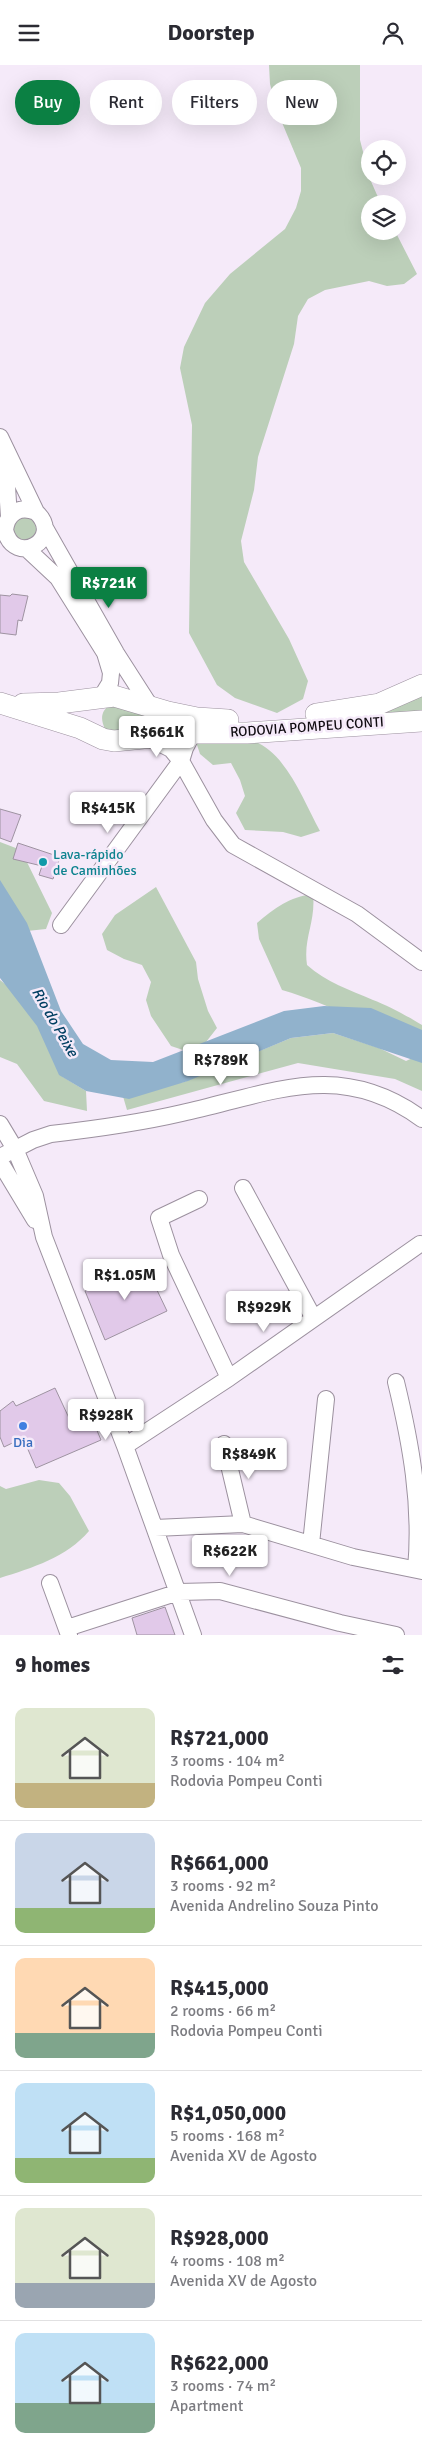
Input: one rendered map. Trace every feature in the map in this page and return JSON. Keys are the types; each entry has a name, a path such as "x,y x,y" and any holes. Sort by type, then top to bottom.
{"main road":[{"name":"RODOVIA POMPEU CONTI","path":"4,703 59,703 102,696 114,696 168,712 198,718 217,720 258,719 361,709 394,699 422,685"},
{"path":"102,696 94,715 96,727 103,739"},
{"path":"4,703 80,727 103,739"},
{"name":"RODOVIA POMPEU CONTI","path":"103,739 125,740 193,733 247,733 422,721"}],"street":[{"path":"2,441 36,512"},
{"path":"2,441 9,517"},
{"path":"102,696 110,683 111,673 105,653 58,578 26,549 13,544 6,537 5,530 9,517 13,512 25,509 36,512 41,516 45,528 116,653 150,706"},
{"path":"26,549 40,542 45,528"},
{"path":"61,925 181,761 185,747 193,733"},
{"path":"147,737 171,749 181,761 214,819 234,845 357,914 422,962"},
{"path":"0,1157 33,1140 51,1135 138,1122 183,1113 257,1093 317,1084 348,1087 387,1099 422,1119"},
{"path":"0,1124 15,1149 35,1196 44,1237 125,1446 193,1635"},
{"path":"0,1163 44,1237"},
{"path":"243,1188 313,1317"},
{"path":"199,1199 159,1218 171,1255 229,1377"},
{"path":"125,1446 229,1377 420,1244"},
{"path":"155,1528 243,1524 353,1557 419,1570 415,1480 410,1442 396,1382"},
{"path":"311,1544 326,1399"},
{"path":"224,1444 243,1524"},
{"path":"50,1583 68,1631 179,1593 220,1591 341,1629 396,1635"}],"green space":[{"path":"269,65 360,65 361,185 373,185 377,195 361,195 361,240 400,240 417,274 404,284 387,286 369,281 325,290 308,299 298,316 294,344 258,457 254,490 241,541 244,562 289,639 308,681 303,699 277,713 235,698 217,685 189,633 192,425 180,368 184,347 205,303 230,274 285,229 296,208 301,191 301,168 283,125 337,125 337,80 270,80"},
{"path":"25,517 33,521 37,529 33,537 25,541 17,537 13,529 17,521"},
{"path":"422,692 422,714 360,715"},
{"path":"111,704 198,724 118,733 105,729 102,721 103,712"},
{"path":"195,739 248,740 265,747 275,756 293,779 320,831 301,837 283,832 245,830 236,813 245,796 240,780 231,763 213,765 200,754"},
{"path":"0,842 21,850 52,913 46,929 27,931 0,895"},
{"path":"156,887 196,962 198,979 208,1011 217,1028 206,1042 189,1052 171,1046 151,1016 146,1000 151,982 142,965 124,959 107,950 102,934 115,915"},
{"path":"313,894 313,913 306,955 307,965 330,981 391,1008 422,1025 422,1046 318,1002 282,990 259,939 257,923 283,904 304,895"},
{"path":"0,980 25,1000 63,1077 86,1091 87,1111 44,1101 17,1064 0,1057"},
{"path":"333,1033 379,1048 406,1061 417,1056 422,1057 422,1091 395,1079 298,1063 127,1110 122,1093 184,1082 291,1038"},
{"path":"39,1480 59,1483 70,1496 89,1531 60,1555 36,1566 0,1578 0,1486 6,1489"}],"water":[{"name":"Rio do Peixe","path":"0,880 27,923 61,1011 83,1044 111,1060 153,1062 284,1011 324,1006 371,1008 422,1030 422,1063 333,1033 291,1038 188,1081 129,1099 86,1091 59,1075 37,1026 0,978"}],"building":[{"path":"12,594 28,596 22,621 18,620 16,635 0,633 0,595 10,596"},
{"path":"0,809 21,815 11,842 0,838"},
{"name":"Lava-rápido de Caminhões","path":"18,843 60,857 53,879 39,875 42,866 13,859"},
{"path":"144,1263 167,1311 105,1340 85,1291"},
{"path":"55,1388 69,1418 88,1409 101,1440 36,1468 23,1438 4,1447 0,1437 0,1411 13,1401 16,1406"},
{"path":"165,1607 175,1635 137,1635 132,1618"}],"place":[{"name":"Lava-rápido de Caminhões","path":"43,862"},
{"name":"Dia","path":"23,1426"}]}
